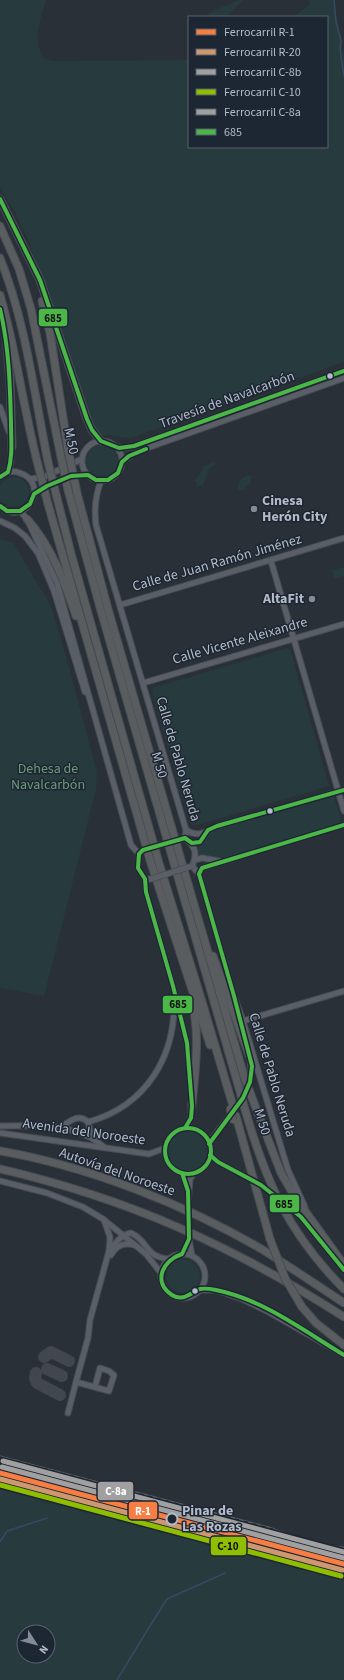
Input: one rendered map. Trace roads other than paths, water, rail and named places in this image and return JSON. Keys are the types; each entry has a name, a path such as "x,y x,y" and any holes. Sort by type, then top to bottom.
{"highway":[{"path":"0,199 40,280 87,419 92,430 101,440"},
{"name":"M 50","path":"0,226 19,269 31,309 68,490 99,604 258,1154 280,1206 308,1248 344,1289"},
{"path":"22,242 33,272 50,333 68,449 77,493 108,609 190,895 244,1076 281,1173 294,1197 344,1264"},
{"path":"0,258 22,325 48,462 72,557 159,863 200,995 234,1118 270,1239 285,1278 302,1307 316,1323 344,1345"},
{"path":"0,295 7,320 28,424 48,504 168,923 193,1004 196,1023 197,1051 192,1106"},
{"path":"0,308 8,350 12,447"},
{"path":"27,519 38,532 57,565 78,620 84,645 105,702"},
{"path":"157,882 231,1107"},
{"path":"190,895 250,1055"},
{"name":"Autovía del Noroeste","path":"0,1151 86,1173 171,1204 262,1250 344,1303"},
{"name":"Autovía del Noroeste","path":"0,1169 47,1180 93,1194 165,1221 262,1267 344,1317"}],"street":[{"name":"Travesía de Navalcarbón","path":"101,440 109,442 116,447 126,448 134,446 344,371"},
{"name":"Travesía de Navalcarbón","path":"101,481 113,477 121,468 122,462 136,452 344,378"},
{"path":"0,407 9,428 12,447 11,462 8,472 0,478"},
{"path":"101,440 88,446 82,459 83,468 88,475 101,481"},
{"path":"116,447 122,456 122,462"},
{"path":"30,479 44,477 82,459"},
{"path":"0,506 7,511 20,511 30,504 34,494 30,479 18,472 8,472"},
{"path":"34,494 47,486 71,476 88,475"},
{"name":"Calle de Pablo Neruda","path":"101,481 96,494 96,525 186,830 185,838 192,844 196,851 195,860"},
{"path":"20,511 27,519 58,583 96,724 131,845 138,854 138,868 145,879 146,892 174,989 187,1043 192,1106 191,1118 185,1128"},
{"path":"0,521 15,528 25,536 38,553 54,591 79,675 96,724"},
{"name":"Calle de Juan Ramón Jiménez","path":"120,605 344,538"},
{"path":"270,561 341,791 344,811"},
{"name":"Calle Vicente Aleixandre","path":"143,682 344,624"},
{"path":"186,830 192,834 199,835 217,826 341,791"},
{"path":"199,874 202,868 344,825"},
{"path":"192,844 200,842 208,830"},
{"path":"138,854 143,850 185,838"},
{"path":"145,879 151,879 192,866 195,860 202,858 215,862 228,860"},
{"name":"Calle de Pablo Neruda","path":"192,866 199,874 234,996 286,1162 310,1219"},
{"path":"61,1127 74,1118 81,1118 88,1122 100,1119 127,1104 149,1083 164,1058 173,1030 174,989"},
{"path":"243,1021 344,991"},
{"path":"209,1144 243,1098 248,1089 252,1074 250,1055 234,996"},
{"path":"88,1122 92,1138"},
{"path":"0,1126 61,1127 76,1131 92,1138 105,1147"},
{"path":"188,1203 190,1180 194,1173 204,1166 210,1155 209,1144 202,1133 194,1129 185,1128 172,1134 167,1141 165,1155 171,1167 182,1173 194,1173"},
{"name":"Avenida del Noroeste","path":"0,1133 149,1154 165,1148"},
{"path":"210,1155 218,1162 244,1175"},
{"path":"182,1173 188,1191"},
{"path":"0,1181 65,1199 104,1219 146,1254 161,1272 164,1286 174,1296 188,1297 200,1290 216,1290 242,1299 267,1311 344,1355"},
{"path":"287,1205 301,1217 344,1270"},
{"path":"68,1413 88,1338 90,1320 109,1251 110,1237 104,1219"},
{"path":"109,1251 115,1242 124,1235 131,1233 135,1234 158,1258 169,1259 182,1254 192,1256 197,1259 203,1268 204,1279 200,1290"},
{"path":"182,1254 189,1239 192,1256"},
{"path":"107,1261 112,1252 121,1245 128,1244 137,1246"},
{"path":"161,1272 169,1259"},
{"path":"76,1382 109,1391 114,1375 109,1371 100,1368 95,1387"}],"waterway":[{"path":"334,0 336,22 341,41 340,49 344,76"},
{"path":"0,1542 7,1531 47,1518"},
{"path":"117,1680 167,1599 225,1573"}],"tunnel":[{"path":"243,1175 261,1185 287,1205"},
{"path":"188,1203 189,1234"}],"railway":[{"path":"0,1457 269,1528 344,1556"},
{"path":"0,1479 309,1561 344,1572"},
{"path":"326,1546 344,1548"},
{"path":"326,1561 344,1564"}],"rail line":[{"name":"C-8a","path":"3,1461 344,1552"},
{"name":"C-8b","path":"2,1467 344,1558"},
{"name":"R-1","path":"0,1473 344,1564"},
{"name":"R-20","path":"0,1479 342,1570"},
{"name":"C-10","path":"0,1485 341,1576"}],"place":[{"name":"Cinesa Herón City","path":"254,509"},
{"name":"AltaFit","path":"312,599"},
{"name":"Pinar de Las Rozas","path":"172,1519"}],"park label":[{"name":"Dehesa de Navalcarbón","path":"48,778"}]}
